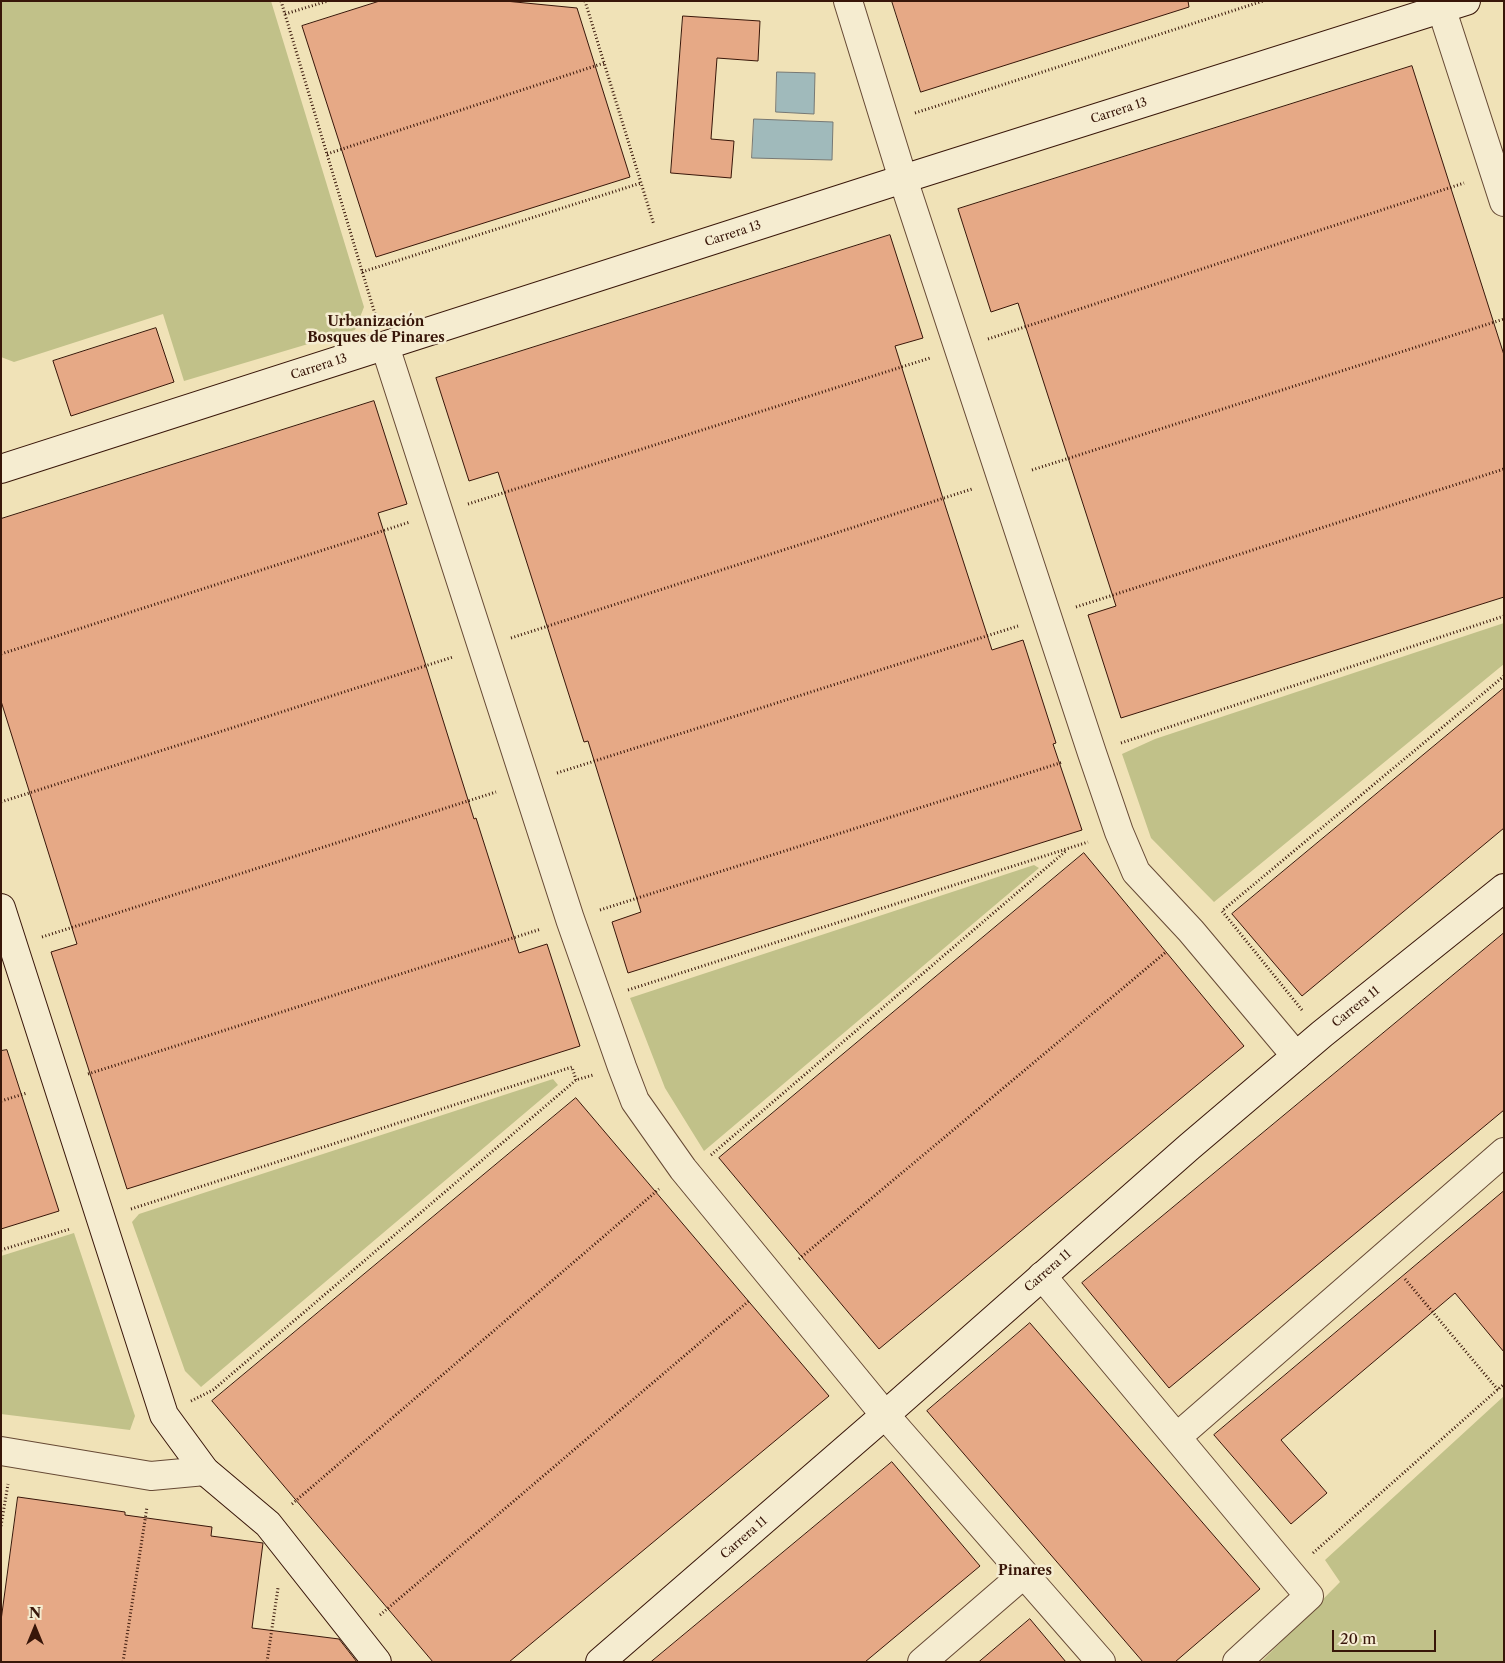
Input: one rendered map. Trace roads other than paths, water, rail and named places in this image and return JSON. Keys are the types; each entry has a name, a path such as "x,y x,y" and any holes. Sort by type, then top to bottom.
{"street":[{"path":"848,1 958,348 1119,832 1136,872 1190,931 1296,1056"},
{"path":"1449,4 1494,174 1504,202"},
{"name":"Carrera 13","path":"1,469 1449,4"},
{"path":"385,346 570,920 635,1101 685,1171 886,1415 1101,1662"},
{"name":"Carrera 11","path":"600,1662 886,1415 1182,1153 1322,1034 1504,888"},
{"path":"1,908 164,1415 205,1472 276,1534 377,1662"},
{"path":"1177,1437 1504,1152"},
{"path":"1042,1276 1309,1596 1237,1662"},
{"path":"7,1452 152,1476 205,1472"},
{"path":"922,1662 1024,1574"}],"water":[{"path":"777,72 815,73 814,114 776,112"},
{"path":"754,119 833,122 832,160 752,158"}],"district":[{"name":"Urbanización Bosques de Pinares","path":"376,330"},
{"name":"Pinares","path":"1025,1571"}]}
